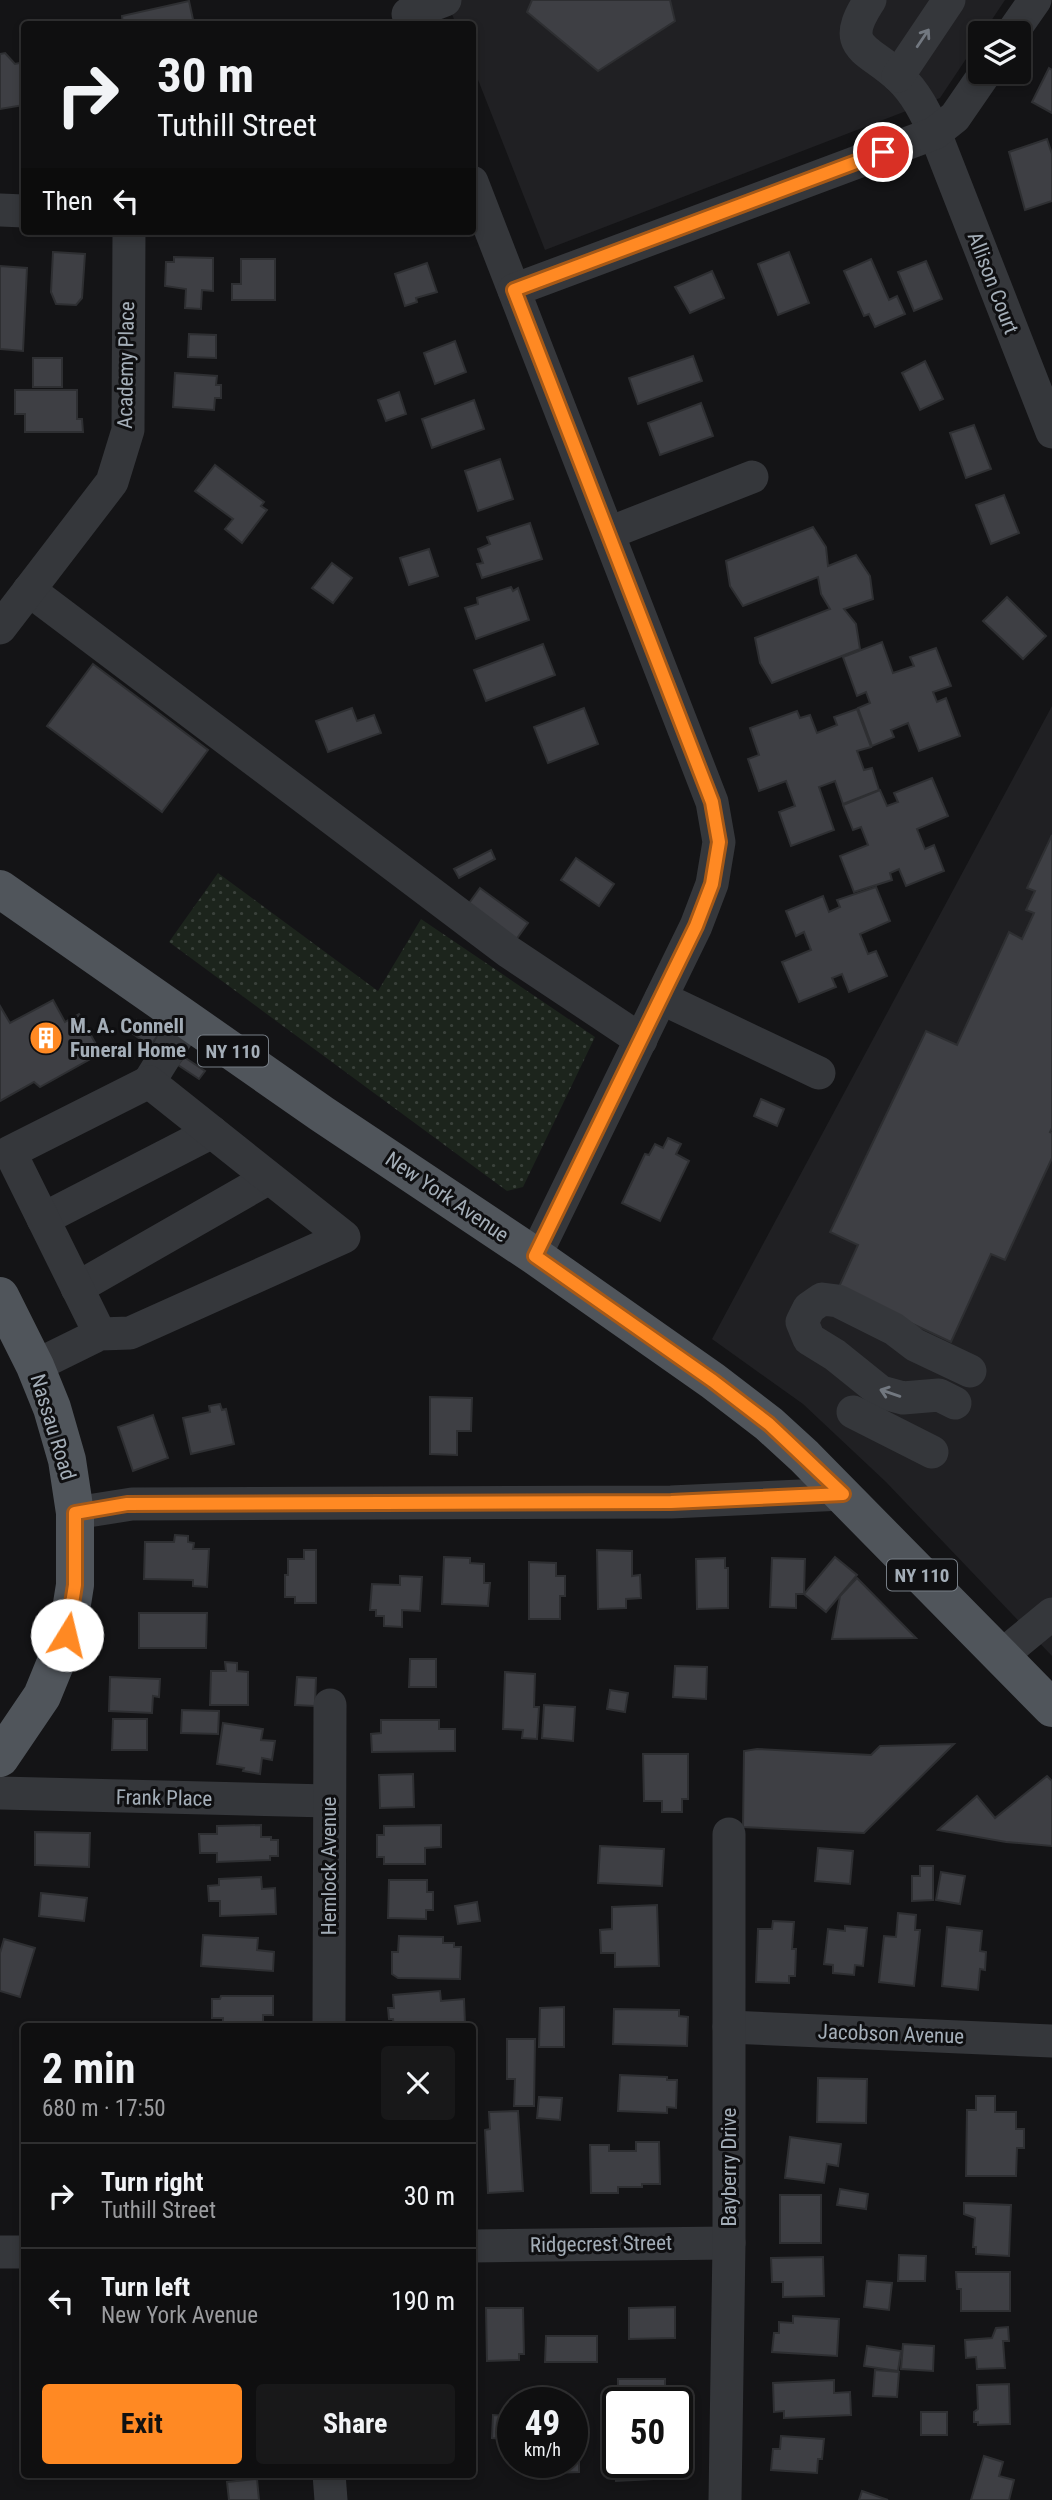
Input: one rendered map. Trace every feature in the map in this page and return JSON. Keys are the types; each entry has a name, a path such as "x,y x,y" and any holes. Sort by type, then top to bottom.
{"main road":[{"name":"New York Avenue","path":"0,889 323,1114 535,1256 713,1381 769,1424 843,1494 1050,1704"},
{"name":"Nassau Road","path":"0,1296 36,1366 68,1460 75,1513 75,1585 67,1635 42,1696 0,1758"}],"street":[{"path":"407,13 445,0"},
{"name":"Allison Court","path":"870,0 856,21 856,36 860,47 898,76 916,96 935,133 1052,432"},
{"path":"898,76 949,0"},
{"path":"1020,21 1035,0"},
{"path":"514,290 935,133 955,117 978,84"},
{"path":"476,200 514,290 712,802 719,842 712,884 696,926 535,1256"},
{"path":"0,210 21,211"},
{"name":"Academy Place","path":"0,628 112,482 128,430 129,235"},
{"path":"609,533 752,477"},
{"path":"29,590 509,952 641,1040"},
{"path":"661,998 819,1073"},
{"path":"100,1334 10,1152 149,1082 188,1019"},
{"path":"36,1366 100,1334 130,1333 345,1237 149,1082"},
{"path":"43,1219 212,1132"},
{"path":"77,1288 269,1178"},
{"path":"955,1402 939,1395 903,1398 881,1392 835,1355 810,1339 802,1322 808,1308 822,1299 838,1301 894,1329 915,1345 970,1371"},
{"path":"853,1412 932,1452"},
{"path":"75,1513 127,1504 671,1502 843,1494"},
{"path":"1001,1656 1052,1614"},
{"name":"Hemlock Avenue","path":"329,2023 330,1705"},
{"name":"Frank Place","path":"0,1793 329,1801"},
{"name":"Bayberry Drive","path":"725,2500 729,2243 729,1834"},
{"name":"Jacobson Avenue","path":"729,2027 1052,2041"},
{"name":"Ridgecrest Street","path":"476,2246 729,2243"},
{"path":"0,2252 21,2252"},
{"path":"329,2478 331,2500"}],"shaded area":[{"path":"446,0 1005,0 991,21 968,21 968,56 940,98 545,250 476,75 476,21 455,21"},
{"path":"1052,706 1052,1656 886,1482 803,1404 712,1339"},
{"path":"218,873 378,991 421,919 595,1037 523,1187 507,1191 169,942"}],"building":[{"path":"532,0 670,0 675,21 598,71 527,12"},
{"path":"189,1 193,21 123,21 122,16"},
{"path":"5,53 15,64 21,63 21,106 0,109 0,54"},
{"path":"1049,68 1052,70 1052,113 1032,102"},
{"path":"1047,139 1052,154 1052,201 1025,210 1009,152"},
{"path":"53,252 85,254 82,298 76,305 56,304 51,292"},
{"path":"789,252 809,303 778,315 758,264"},
{"path":"174,257 213,258 213,291 202,290 201,309 185,308 186,289 165,286 166,262 174,262"},
{"path":"241,259 275,259 275,300 232,300 232,284 241,284"},
{"path":"871,259 889,300 897,296 905,314 875,327 869,314 864,316 844,271"},
{"path":"926,261 942,299 914,311 898,272"},
{"path":"427,263 437,292 416,298 417,302 405,306 395,274"},
{"path":"0,266 27,268 23,351 0,349"},
{"path":"712,271 724,298 690,313 675,287"},
{"path":"189,334 216,335 216,358 188,357"},
{"path":"455,341 466,372 435,384 424,353"},
{"path":"693,356 702,381 638,404 629,378"},
{"path":"33,358 62,358 62,387 33,387"},
{"path":"925,361 943,399 920,410 902,373"},
{"path":"175,373 217,376 216,385 221,385 221,398 215,398 214,410 173,407"},
{"path":"15,390 77,390 77,419 82,419 83,432 25,432 25,414 15,414"},
{"path":"399,392 406,414 386,421 378,400"},
{"path":"474,400 484,429 432,448 422,419"},
{"path":"701,403 713,436 660,455 648,423"},
{"path":"974,425 991,469 966,478 950,433"},
{"path":"500,459 513,499 478,511 465,471"},
{"path":"215,465 264,502 261,506 267,510 242,543 225,529 233,519 195,491"},
{"path":"1004,495 1019,533 991,544 976,505"},
{"path":"530,523 542,559 482,578 477,564 483,563 478,549 490,544 487,537"},
{"path":"813,527 826,547 828,566 856,555 870,576 873,599 844,609 856,624 860,649 772,683 760,663 755,638 830,609 821,594 818,577 743,606 730,586 726,561"},
{"path":"429,549 438,576 409,585 400,558"},
{"path":"332,563 352,578 333,603 312,588"},
{"path":"511,587 513,591 518,588 529,620 476,639 465,608 478,604 477,598"},
{"path":"1007,597 1046,636 1023,659 983,621"},
{"path":"882,642 893,673 914,666 910,657 936,648 951,686 933,692 937,702 946,698 960,736 919,751 908,723 891,730 894,737 872,746 858,708 870,703 866,692 857,696 843,657"},
{"path":"543,644 555,675 486,701 474,670"},
{"path":"93,664 208,750 162,812 47,726"},
{"path":"352,708 357,721 374,715 381,733 328,752 316,721"},
{"path":"584,708 598,744 548,763 534,727"},
{"path":"857,709 871,747 857,751 864,770 872,768 879,790 843,804 835,781 819,787 834,830 791,846 779,812 795,806 786,781 759,791 748,759 759,755 750,728 797,711 800,718 810,715 817,733 837,725 834,717"},
{"path":"932,778 948,816 917,829 925,849 934,845 944,871 906,886 899,869 890,873 892,880 854,892 840,856 868,845 861,827 853,830 843,805 880,790 887,806 898,802 894,793"},
{"path":"1052,835 1052,1158 1005,1260 991,1254 951,1342 838,1289 858,1245 830,1232 926,1031 957,1045 1009,932 1022,939 1034,913 1026,910 1035,891 1027,888"},
{"path":"491,850 495,859 459,878 454,869"},
{"path":"576,858 614,884 599,906 561,880"},
{"path":"876,887 890,921 860,934 868,954 876,951 887,976 849,992 842,974 832,978 836,987 799,1002 782,962 811,950 804,932 796,936 786,911 823,896 829,912 840,907 837,900"},
{"path":"480,888 528,923 515,941 467,906"},
{"name":"M. A. Connell Funeral Home","path":"53,1000 65,1022 79,1014 101,1053 40,1087 34,1082 0,1101 0,1006 10,1023"},
{"path":"137,1020 158,1035 150,1046 129,1031"},
{"path":"184,1057 205,1071 199,1079 178,1065"},
{"path":"761,1099 784,1109 777,1126 754,1116"},
{"path":"668,1138 681,1144 676,1154 689,1161 660,1221 622,1203 645,1154 649,1155 655,1144 663,1148"},
{"path":"430,1397 472,1398 471,1431 457,1431 457,1455 430,1454"},
{"path":"220,1404 222,1410 226,1409 234,1444 191,1454 183,1418 210,1412 209,1406"},
{"path":"153,1415 168,1458 133,1471 118,1427"},
{"path":"175,1535 188,1536 188,1542 194,1543 193,1549 209,1549 207,1587 193,1586 193,1580 144,1579 145,1542 174,1542"},
{"path":"304,1550 316,1550 316,1603 295,1603 295,1597 285,1597 288,1559 304,1559"},
{"path":"597,1550 632,1551 632,1576 640,1575 641,1598 626,1599 626,1608 598,1609"},
{"path":"444,1557 470,1558 470,1563 484,1564 484,1583 490,1583 488,1606 442,1604"},
{"path":"835,1557 857,1575 826,1612 804,1594"},
{"path":"725,1558 725,1568 728,1568 728,1608 697,1609 696,1559"},
{"path":"772,1558 805,1559 804,1594 796,1594 796,1608 770,1607"},
{"path":"529,1562 556,1563 556,1576 565,1576 565,1596 560,1596 560,1619 529,1619"},
{"path":"400,1576 422,1577 420,1611 402,1610 402,1627 384,1626 384,1616 376,1616 376,1610 370,1610 372,1584 400,1585"},
{"path":"857,1578 916,1638 832,1639 840,1596"},
{"path":"139,1613 207,1613 206,1648 139,1648"},
{"path":"410,1659 436,1659 436,1687 409,1687"},
{"path":"225,1662 237,1663 237,1671 248,1672 248,1705 210,1705 211,1671 226,1671"},
{"path":"675,1666 707,1667 706,1699 673,1697"},
{"path":"505,1672 535,1674 534,1707 539,1707 537,1739 522,1738 523,1730 503,1729"},
{"path":"110,1677 160,1679 159,1697 153,1696 152,1713 109,1711"},
{"path":"297,1677 316,1678 315,1706 295,1705"},
{"path":"610,1690 628,1693 625,1712 607,1709"},
{"path":"544,1705 575,1707 573,1741 542,1738"},
{"path":"182,1710 219,1711 218,1734 181,1733"},
{"path":"113,1719 147,1719 147,1750 112,1750"},
{"path":"381,1720 439,1720 439,1729 455,1729 455,1751 372,1752 371,1734 381,1733"},
{"path":"223,1723 263,1729 261,1740 275,1741 272,1760 262,1758 260,1774 243,1771 244,1768 217,1764"},
{"path":"954,1744 864,1833 743,1827 744,1751 757,1749 871,1755 880,1746"},
{"path":"643,1754 688,1754 688,1799 682,1799 682,1812 662,1812 662,1801 644,1801"},
{"path":"413,1774 414,1807 380,1808 379,1775"},
{"path":"1047,1776 1052,1781 1052,1846 1006,1842 938,1830 977,1796 995,1818"},
{"path":"261,1825 261,1837 278,1840 278,1856 270,1856 270,1860 217,1862 217,1853 200,1853 199,1834 217,1834 217,1826"},
{"path":"441,1825 441,1847 425,1848 425,1864 384,1864 384,1857 377,1857 377,1835 384,1835 384,1826"},
{"path":"35,1832 90,1833 89,1867 35,1865"},
{"path":"600,1846 664,1849 662,1886 598,1883"},
{"path":"818,1848 853,1851 850,1884 815,1881"},
{"path":"920,1866 933,1866 933,1900 912,1901 912,1876 920,1876"},
{"path":"941,1872 965,1876 960,1904 936,1900"},
{"path":"261,1877 262,1889 275,1888 276,1914 220,1916 220,1901 209,1901 208,1886 219,1885 219,1879"},
{"path":"389,1880 427,1880 427,1892 433,1892 433,1910 426,1910 426,1919 388,1918"},
{"path":"41,1893 87,1898 84,1921 39,1916"},
{"path":"477,1902 480,1921 458,1924 455,1906"},
{"path":"657,1905 659,1966 615,1967 615,1953 601,1953 600,1930 612,1929 612,1907"},
{"path":"898,1913 916,1915 915,1930 920,1930 914,1986 879,1982 884,1936 896,1937"},
{"path":"773,1921 794,1922 792,1949 796,1949 795,1976 789,1976 789,1983 756,1982 758,1929 772,1929"},
{"path":"845,1926 867,1928 863,1966 855,1965 854,1975 833,1973 833,1965 824,1964 828,1929 845,1931"},
{"path":"947,1927 982,1931 980,1951 986,1952 985,1970 980,1969 978,1990 942,1986"},
{"path":"203,1935 258,1938 257,1950 274,1952 273,1971 201,1966"},
{"path":"399,1936 443,1937 443,1943 454,1943 454,1947 461,1947 460,1979 398,1978 392,1974 392,1952 398,1952"},
{"path":"4,1939 35,1948 20,1997 0,1991 0,1953"},
{"path":"440,1991 441,2001 464,1999 465,2023 394,2023 393,2019 389,2019 388,2008 394,2008 393,1995"},
{"path":"221,1996 273,1996 273,2015 263,2015 263,2023 223,2023 223,2018 212,2018 212,1999 220,1999"},
{"path":"564,2007 564,2047 539,2047 540,2008"},
{"path":"614,2009 679,2010 679,2016 688,2017 687,2046 613,2044"},
{"path":"507,2039 535,2039 534,2106 514,2106 515,2079 507,2079"},
{"path":"620,2075 667,2077 667,2080 677,2080 676,2108 667,2107 667,2113 618,2111"},
{"path":"818,2078 867,2079 866,2123 817,2122"},
{"path":"976,2096 995,2096 995,2112 1016,2112 1016,2129 1024,2129 1024,2148 1017,2148 1016,2176 966,2176 967,2110 976,2110"},
{"path":"539,2097 562,2098 560,2120 537,2118"},
{"path":"518,2111 523,2191 488,2193 485,2130 490,2129 489,2112"},
{"path":"790,2137 841,2144 838,2166 827,2164 824,2183 785,2178"},
{"path":"636,2142 659,2142 660,2184 618,2187 618,2193 591,2193 590,2145 609,2145 609,2151 636,2151"},
{"path":"840,2189 868,2194 866,2209 837,2205"},
{"path":"780,2195 821,2195 821,2243 780,2243"},
{"path":"964,2203 1011,2205 1009,2256 976,2254 976,2247 973,2247 975,2218 964,2214"},
{"path":"899,2255 926,2256 925,2281 898,2281"},
{"path":"823,2257 824,2296 783,2297 783,2282 772,2282 771,2258"},
{"path":"956,2272 1010,2272 1010,2311 961,2311 961,2289 957,2289"},
{"path":"867,2281 892,2283 889,2310 864,2307"},
{"path":"675,2307 675,2338 629,2339 629,2308"},
{"path":"486,2308 523,2308 524,2354 519,2354 519,2360 487,2361"},
{"path":"793,2316 839,2319 837,2356 772,2352 774,2333 779,2333 779,2322 793,2323"},
{"path":"1008,2327 1009,2341 1003,2341 1005,2368 977,2369 976,2357 966,2358 965,2340 992,2338 996,2328"},
{"path":"546,2336 597,2336 597,2362 545,2362"},
{"path":"903,2344 934,2346 933,2371 901,2369"},
{"path":"867,2346 901,2351 898,2371 864,2366"},
{"path":"875,2370 899,2372 897,2397 873,2396"},
{"path":"618,2379 665,2379 665,2387 618,2387"},
{"path":"834,2380 834,2393 850,2392 851,2415 784,2418 784,2411 774,2412 773,2383"},
{"path":"1009,2384 1010,2424 978,2425 978,2422 974,2422 974,2412 978,2409 977,2385"},
{"path":"921,2412 947,2412 947,2435 921,2435"},
{"path":"493,2415 497,2415 497,2438 492,2438"},
{"path":"781,2436 824,2439 817,2473 771,2470 773,2449 780,2449"},
{"path":"984,2456 1003,2462 999,2476 1014,2480 1009,2500 971,2500"},
{"path":"616,2478 672,2478 616,2481"},
{"path":"257,2479 259,2500 229,2500 227,2482"},
{"path":"862,2491 888,2500 859,2500"}],"place":[{"name":"M. A. Connell Funeral Home","path":"46,1038"}],"route":[{"path":"67,1635 75,1585 75,1513 127,1504 671,1502 843,1494 769,1424 713,1381 535,1256 696,926 712,884 719,842 712,802 514,290 883,152"}]}
